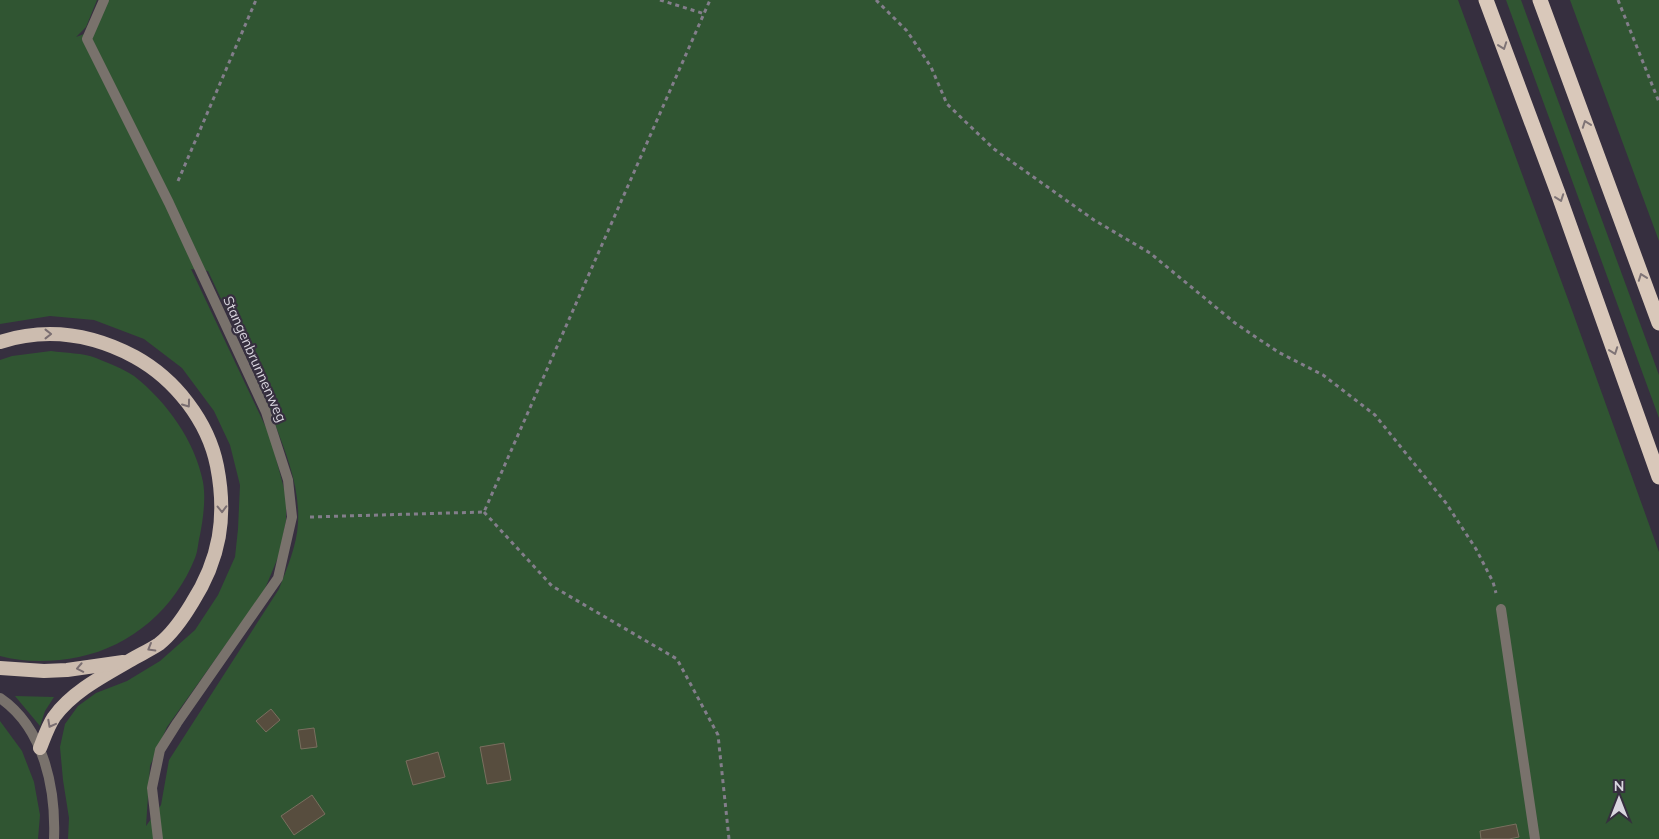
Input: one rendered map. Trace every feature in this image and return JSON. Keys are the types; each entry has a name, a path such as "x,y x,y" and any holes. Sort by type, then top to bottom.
{"highway":[{"path":"1486,0 1561,202 1659,477"},
{"path":"1540,0 1659,323"},
{"path":"0,342 16,337 46,334 78,336 115,346 140,360 168,381 187,402 208,436 216,461 221,488 222,518 217,548 209,574 180,622 158,644 128,661 64,704 50,725 40,748"},
{"path":"0,668 44,672 128,661"}],"street":[{"name":"Stangenbrunnenweg","path":"104,0 88,39 169,204 266,412 288,480 292,517 278,578 160,750 152,788 158,839"},
{"path":"1501,609 1535,839"},
{"path":"0,698 28,724 40,748 52,793 55,818 54,839"}],"path":[{"path":"169,204 256,0"},
{"path":"660,0 705,14"},
{"path":"484,512 710,0"},
{"path":"876,0 907,31 931,67 947,104 994,149 1094,220 1150,253 1235,323 1278,352 1323,375 1375,415 1446,503 1476,550 1493,582 1501,609"},
{"path":"1618,0 1659,102"},
{"path":"292,517 484,512 552,586 677,659 718,735 729,839"}],"green space":[{"path":"0,0 97,0 86,27 76,37 95,30 108,0 1458,0 1659,552 1659,839 68,839 69,818 60,747 65,724 78,706 96,693 127,681 160,661 195,630 218,595 235,557 240,485 230,445 214,411 182,368 144,339 94,320 50,316 0,324","holes":["191,269 208,271 251,366 284,448 295,485 298,523 296,540 279,589 169,760 161,805 146,826 150,766 167,727 264,591 279,555 286,521 286,496 270,436"]},
{"path":"1506,0 1521,0 1659,375 1659,418"},
{"path":"1570,0 1659,0 1659,241"},
{"path":"51,351 86,355 116,366 134,376 158,398 178,423 193,452 203,482 204,509 195,558 176,593 149,622 117,644 98,652 69,659 29,661 0,656 0,360 12,356"},
{"path":"15,696 54,697 45,711 40,726"},
{"path":"0,721 22,751 34,782 40,815 38,839 0,839"}],"building":[{"path":"271,709 280,720 266,732 256,721"},
{"path":"314,728 317,747 301,749 298,730"},
{"path":"504,743 511,780 487,784 480,747"},
{"path":"438,752 445,777 413,785 406,761"},
{"path":"312,795 325,814 294,835 281,816"},
{"path":"1516,824 1519,837 1481,839 1480,831"}]}
